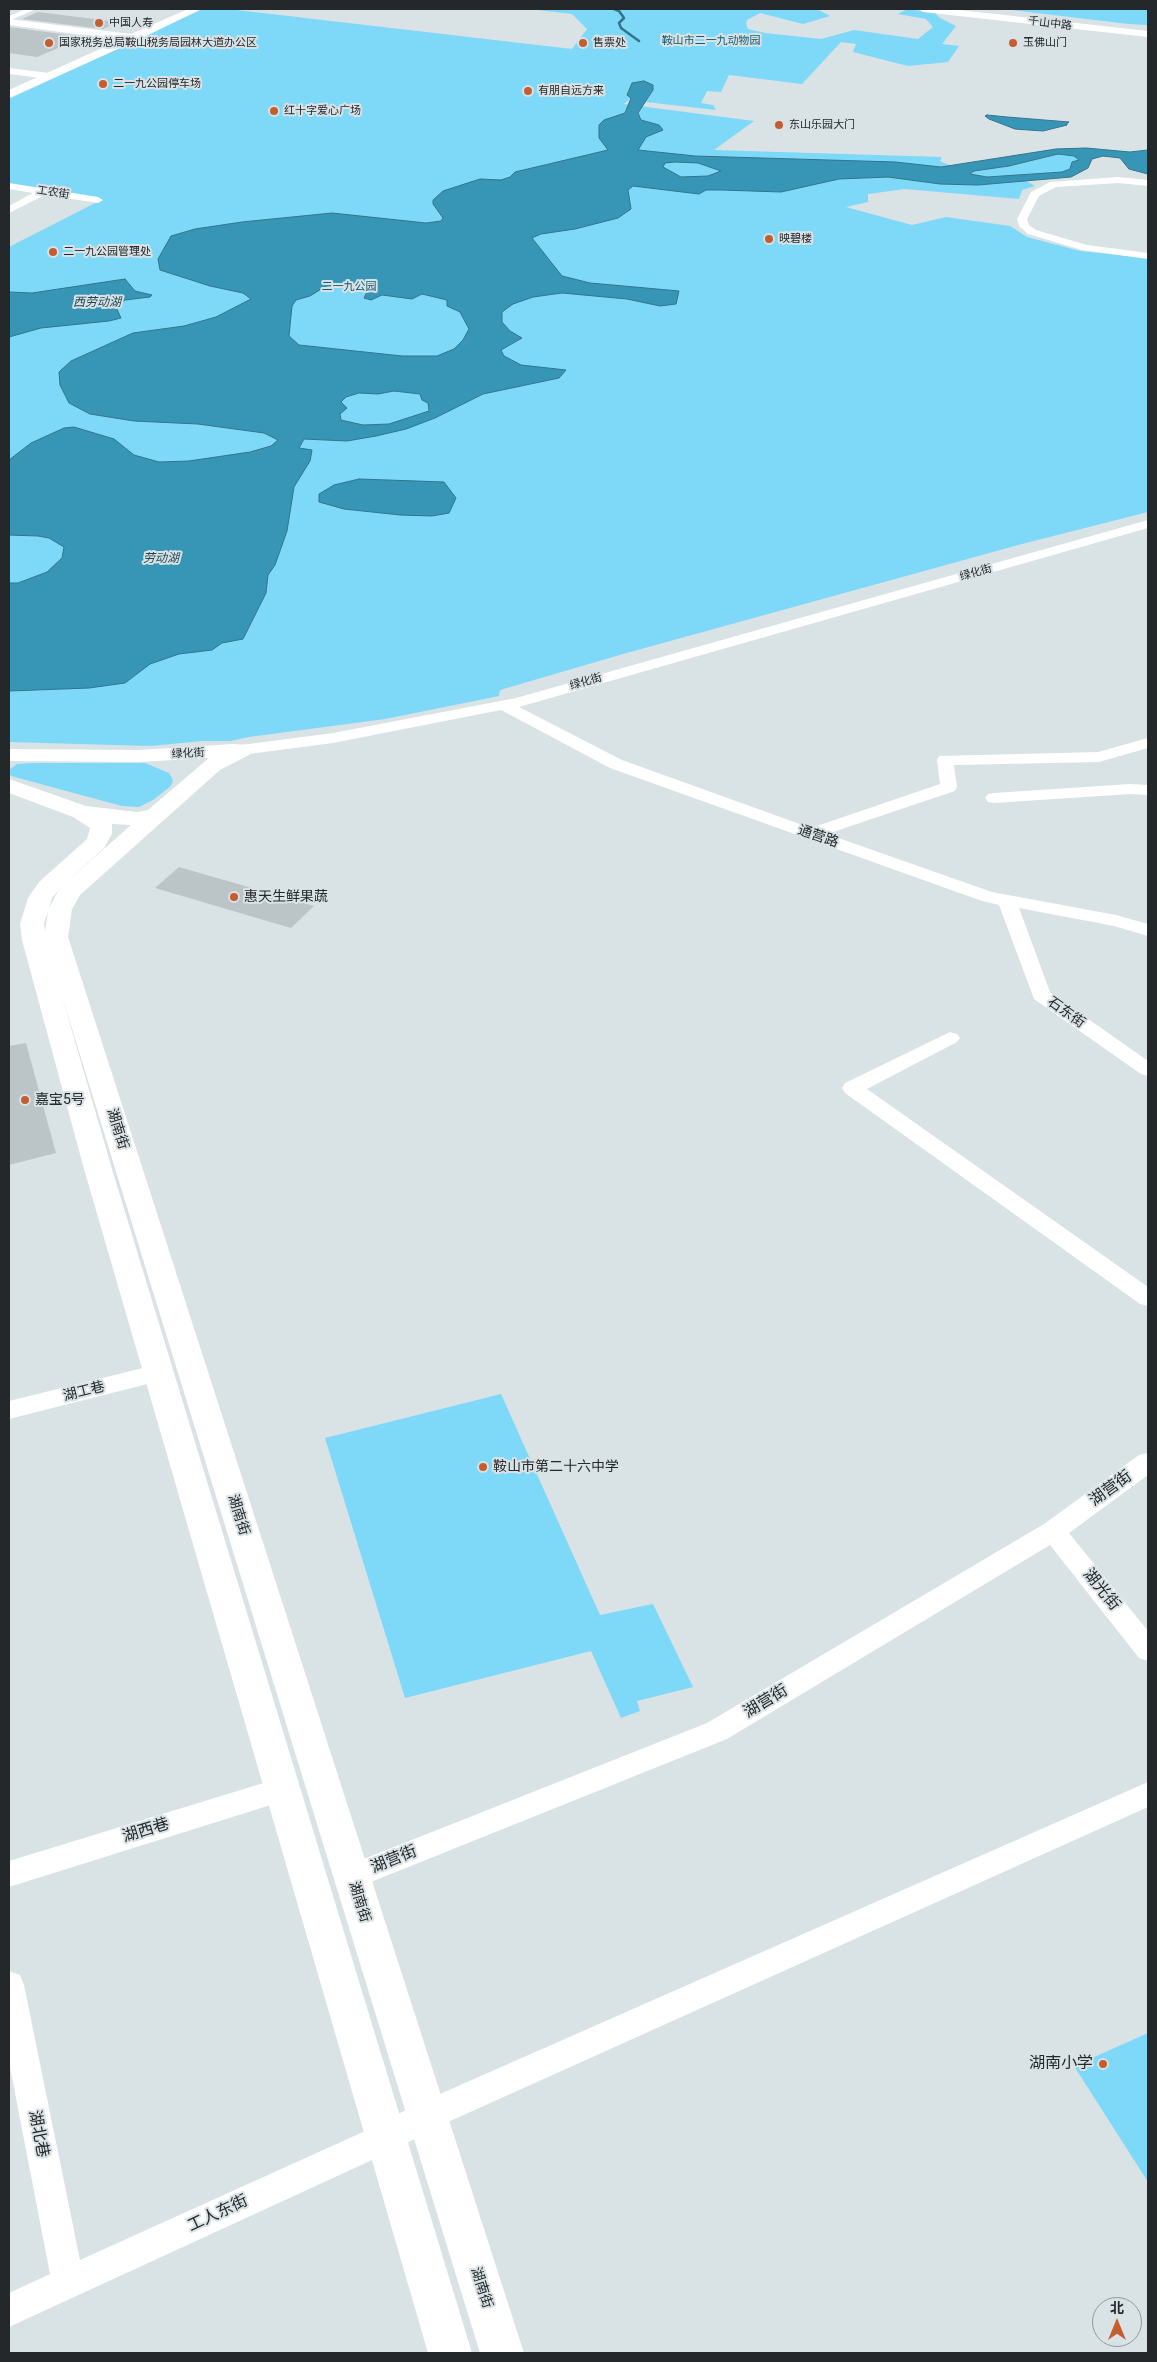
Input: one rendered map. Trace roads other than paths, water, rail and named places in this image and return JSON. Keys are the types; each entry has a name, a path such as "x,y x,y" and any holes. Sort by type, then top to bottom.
{"main road":[{"path":"9,82 174,9"},
{"path":"9,94 196,9"},
{"name":"千山中路","path":"923,9 1148,34"},
{"name":"千山中路","path":"972,9 1148,29"},
{"path":"9,21 134,38"},
{"name":"绿化街","path":"14,756 139,756 241,750"},
{"name":"湖南街","path":"241,750 212,765 186,786 156,815 70,890 60,909 56,936 502,2353"},
{"path":"139,756 167,760 182,766 188,774 186,786"},
{"path":"9,786 81,812 123,819 156,815"},
{"name":"湖南街","path":"81,812 102,826 101,834 96,843 48,887 35,909 32,924 34,940 98,1169 450,2353"}],"street":[{"path":"9,21 32,9"},
{"path":"9,71 49,76"},
{"path":"1148,183 1118,180 1054,184 1035,194 1022,219 1024,226 1032,232 1086,248 1148,256"},
{"name":"工农街","path":"9,186 98,200"},
{"path":"9,210 43,192"},
{"name":"绿化街","path":"241,750 333,738 502,704 1148,524"},
{"name":"通营路","path":"502,704 616,764 988,897 1116,921 1148,930"},
{"path":"809,834 949,787 945,760 1099,757 1148,743"},
{"path":"994,798 1130,789 1148,790"},
{"name":"石东街","path":"1007,901 1041,995 1148,1070"},
{"path":"950,1038 852,1088 1148,1298"},
{"name":"湖工巷","path":"9,1410 159,1373"},
{"name":"湖营街","path":"351,1877 717,1731 1053,1531 1148,1462"},
{"name":"湖光街","path":"1053,1531 1148,1650"},
{"name":"湖西巷","path":"9,1874 283,1789"},
{"name":"工人东街","path":"9,2310 385,2138 426,2116 1148,1794"},
{"name":"湖北巷","path":"9,1985 68,2283"}],"water":[{"name":"劳动湖","path":"644,81 653,85 653,90 638,113 641,120 659,125 663,130 646,137 638,150 695,156 895,162 941,167 1056,149 1086,148 1130,152 1148,150 1148,174 1129,169 1120,158 1103,156 1092,159 1088,168 1071,177 978,185 940,184 888,177 839,179 781,192 706,190 699,194 633,186 628,190 631,209 618,218 575,229 541,234 532,238 562,276 590,283 679,291 676,304 660,306 627,299 562,293 533,297 513,304 502,312 502,322 510,331 522,338 501,350 504,356 521,365 566,370 559,378 483,394 435,418 406,429 347,441 304,439 299,448 312,450 310,461 294,487 287,531 275,565 268,575 266,593 243,639 222,643 212,650 179,654 150,664 125,683 89,688 9,691 9,583 18,583 47,572 62,558 64,547 49,538 9,535 9,460 31,443 64,428 74,427 114,439 134,455 159,462 189,461 250,452 271,446 278,440 264,433 198,424 134,421 90,414 69,403 60,385 59,372 71,361 133,333 184,326 216,317 251,299 243,293 210,286 160,270 158,259 171,236 195,229 242,222 332,213 426,223 441,221 443,218 433,204 433,200 443,191 480,179 501,180 510,177 515,172 608,150 599,138 599,125 604,120 625,113 631,98 627,95 632,83","holes":["1058,154 1074,156 1079,160 1072,162 1070,169 1062,172 987,177 970,174 974,171 1009,166","665,163 698,163 721,171 708,176 681,177 663,167","335,285 367,292 364,298 371,300 382,295 412,299 422,294 447,300 447,306 460,312 469,329 463,340 454,349 437,356 402,356 299,345 289,336 292,306 296,300 310,296 326,286","394,391 420,394 422,400 428,403 429,411 389,424 363,425 341,420 340,414 347,408 341,402 346,397 359,393 378,394"]},
{"path":"985,116 1069,122 1067,125 1043,131 1015,129 989,119"},
{"name":"西劳动湖","path":"125,279 135,291 152,295 150,297 125,300 116,307 121,318 41,328 9,337 9,292 32,293"},
{"path":"359,479 444,482 456,498 449,513 432,516 400,515 344,509 319,502 319,494 334,485"}],"waterway":[{"path":"614,9 619,11 624,18 619,23 621,28 639,41"}],"place":[{"name":"中国人寿","path":"99,23"},
{"name":"国家税务总局鞍山税务局园林大道办公区","path":"49,43"},
{"name":"售票处","path":"583,43"},
{"name":"玉佛山门","path":"1013,43"},
{"name":"二一九公园停车场","path":"103,84"},
{"name":"有朋自远方来","path":"528,91"},
{"name":"红十字爱心广场","path":"274,111"},
{"name":"东山乐园大门","path":"779,125"},
{"name":"映碧楼","path":"769,239"},
{"name":"二一九公园管理处","path":"53,252"},
{"name":"惠天生鲜果蔬","path":"234,897"},
{"name":"嘉宝5号","path":"25,1100"},
{"name":"鞍山市第二十六中学","path":"483,1467"},
{"name":"湖南小学","path":"1103,2064"}],"park label":[{"name":"鞍山市二一九动物园","path":"711,41"},
{"name":"二一九公园","path":"349,287"}]}
